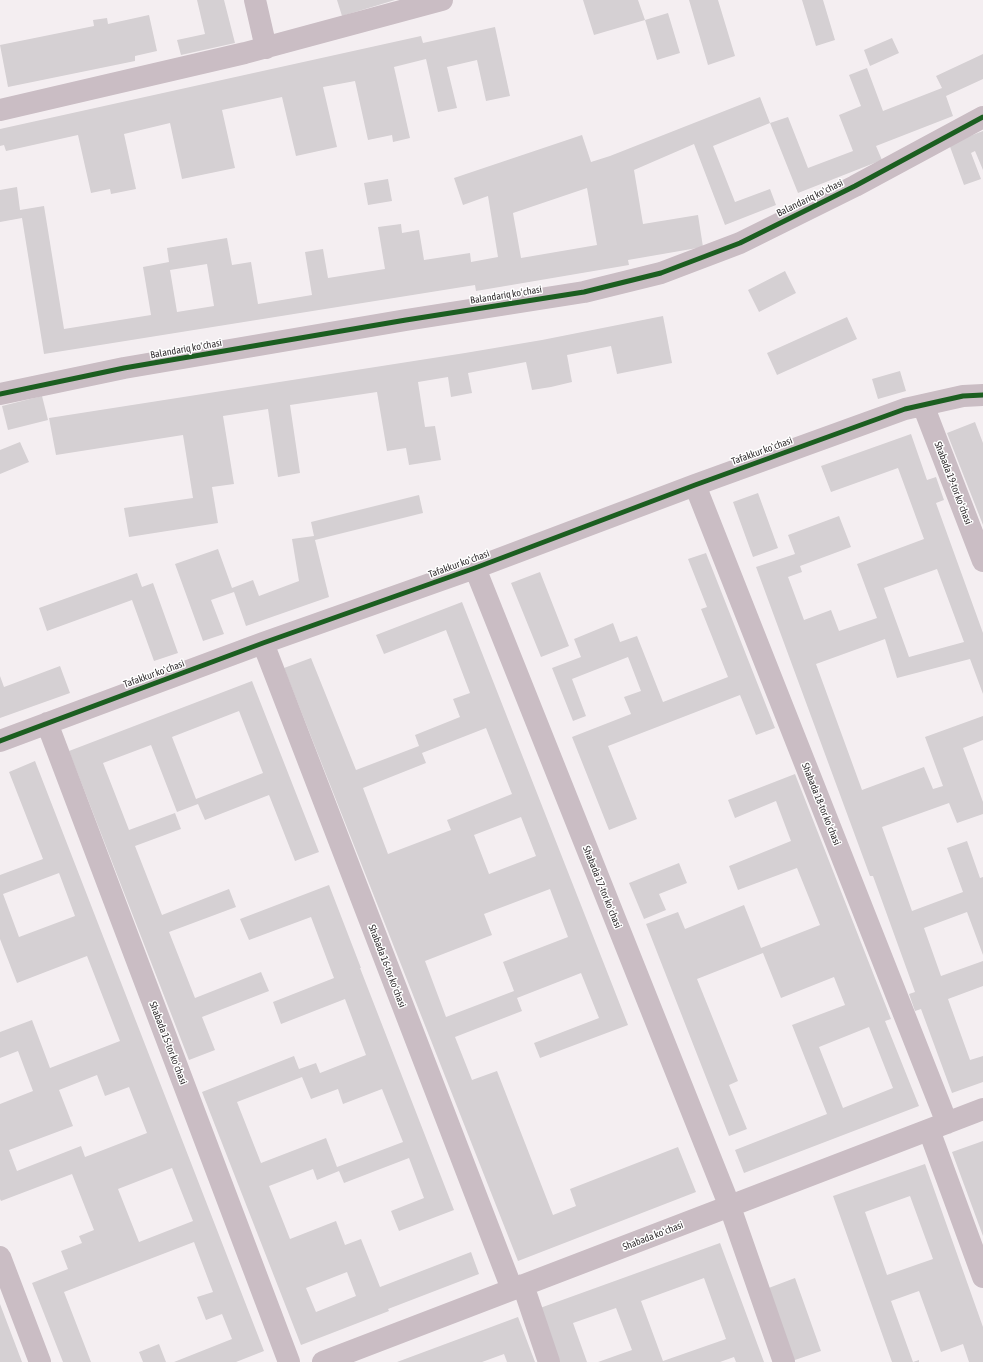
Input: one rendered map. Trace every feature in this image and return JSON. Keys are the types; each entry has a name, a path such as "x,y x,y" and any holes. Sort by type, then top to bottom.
{"street":[{"path":"254,0 266,48"},
{"path":"0,110 266,48 442,0"},
{"name":"Balandariq koʻchasi","path":"0,394 124,368 406,320 584,292 661,273 740,243 855,186 983,117"},
{"name":"Tafakkur koʻchasi","path":"0,741 905,409 964,396 983,395"},
{"name":"Shabada 19-tor koʻchasi","path":"923,405 983,561"},
{"name":"Shabada 18-tor koʻchasi","path":"695,485 938,1126 983,1277"},
{"name":"Shabada 17-tor koʻchasi","path":"475,568 730,1207 784,1362"},
{"name":"Shabada 16-tor koʻchasi","path":"263,644 549,1362"},
{"name":"Shabada 15-tor koʻchasi","path":"47,723 289,1362"},
{"name":"Shabada koʻchasi","path":"323,1362 983,1109"},
{"path":"0,1257 40,1362"}],"building":[{"path":"197,0 224,0 235,43 181,55 177,40 205,34"},
{"path":"337,0 395,0 342,16"},
{"path":"583,0 638,0 645,20 594,35"},
{"path":"689,0 718,0 735,56 708,65"},
{"path":"802,0 823,0 835,40 816,46"},
{"path":"668,13 680,53 657,60 645,20"},
{"path":"149,15 157,51 135,56 135,61 8,87 0,45 94,26 93,20 107,18 108,24"},
{"path":"495,27 510,96 486,101 477,60 447,67 457,108 438,112 426,59 394,67 410,138 393,142 392,135 368,140 355,81 323,87 337,147 296,156 282,97 222,110 235,168 182,179 170,123 124,134 136,189 111,194 110,189 91,193 78,135 6,151 4,145 0,146 0,129 421,36 423,43"},
{"path":"892,38 899,53 870,66 864,50"},
{"path":"983,54 983,79 946,96 953,116 876,146 882,160 798,193 770,123 788,117 808,168 853,151 839,115 861,106 849,75 867,68 883,111 942,88 936,76"},
{"path":"760,97 770,123 713,146 735,202 770,189 776,205 725,225 694,144 634,170 643,224 698,215 703,247 628,260 629,265 476,291 475,285 44,354 22,218 0,222 0,190 17,187 20,210 44,206 64,329 151,315 143,267 169,262 167,248 227,238 232,265 251,262 258,304 312,295 305,252 323,249 328,278 385,269 378,227 401,224 402,233 419,230 424,260 470,253 471,262 498,257 488,196 463,205 454,178 582,135 591,162 610,156","holes":["587,188 597,245 521,258 513,213","207,264 214,306 177,312 170,270"]},
{"path":"983,131 983,170 975,151 971,153 981,179 964,185 949,144"},
{"path":"388,179 392,201 368,205 364,183"},
{"path":"785,271 796,293 759,312 748,290"},
{"path":"663,316 672,363 617,374 611,346 567,355 572,382 551,387 532,390 526,362 468,373 472,393 451,397 448,377 418,382 425,427 435,426 441,460 409,465 406,448 387,451 377,392 290,405 300,473 278,477 268,409 223,416 234,484 212,487 218,523 129,537 124,508 193,498 183,435 56,455 49,418 465,353 542,340"},
{"path":"847,317 857,339 777,375 767,353"},
{"path":"900,371 906,391 878,399 872,379"},
{"path":"42,396 48,420 8,430 2,406"},
{"path":"975,422 983,443 983,525 947,433"},
{"path":"911,434 927,480 936,477 944,500 936,503 983,633 983,694 970,659 897,678 885,639 816,664 862,790 924,767 933,789 943,786 925,737 983,716 983,740 963,748 983,802 983,814 957,823 949,803 882,827 912,911 963,892 947,848 967,841 980,878 983,877 983,955 967,912 924,928 941,976 983,961 983,986 948,999 970,1060 983,1056 983,1082 952,1093 921,1009 915,1011 909,994 915,992 873,876 870,876 756,567 795,554 788,535 839,516 851,547 800,566 802,572 788,577 804,620 831,610 839,631 877,618 857,564 924,539 898,468 831,492 821,466","holes":["937,569 964,642 909,657 884,588"]},
{"path":"20,442 29,462 0,474 0,450"},
{"path":"758,493 778,548 753,557 733,502"},
{"path":"419,495 423,513 315,540 329,597 246,626 234,592 211,600 224,634 203,641 175,564 218,549 232,588 253,580 259,596 299,581 292,539 314,536 311,522"},
{"path":"706,553 775,728 756,735 740,695 608,746 637,819 609,830 572,737 631,714 624,697 641,691 628,657 572,679 586,716 573,721 552,668 581,657 574,639 613,623 620,642 637,636 663,702 728,677 701,609 707,607 688,559"},
{"path":"540,572 569,646 541,657 511,583"},
{"path":"137,573 142,587 153,583 178,653 154,661 132,600 47,631 39,608"},
{"path":"462,602 628,1025 540,1058 534,1043 599,1018 581,973 517,998 522,1011 455,1037 472,1080 497,1071 553,1215 576,1206 570,1189 678,1147 696,1192 518,1261 284,668 311,658 356,770 419,746 415,735 460,717 453,699 470,693 446,630 384,654 376,635","holes":["486,728 512,794 447,820 451,830 388,854 363,788 426,763 422,753","521,817 536,856 489,874 474,835","550,889 568,937 503,962 514,991 446,1017 425,961 492,935 484,914"]},
{"path":"60,666 70,693 0,718 0,676 4,687"},
{"path":"252,681 319,852 295,861 269,795 205,820 198,804 177,812 151,745 103,763 129,830 175,813 181,829 135,846 162,915 229,889 236,907 169,932 195,998 261,972 269,991 202,1017 215,1050 189,1060 69,751","holes":["239,711 263,773 196,799 172,737"]},
{"path":"35,761 264,1351 236,1362 174,1362 232,1339 222,1314 206,1320 197,1297 213,1292 194,1242 64,1292 91,1362 63,1362 32,1283 68,1269 61,1251 82,1243 79,1236 94,1230 72,1174 1,1201 0,1199 0,1104 33,1091 18,1051 0,1058 0,1032 32,1020 50,1068 120,1041 87,956 17,983 0,939 0,875 43,859 9,772","holes":["59,873 75,916 19,937 3,894","97,1075 105,1096 129,1087 147,1133 85,1157 81,1146 17,1171 9,1150 73,1126 59,1090","172,1168 193,1221 139,1242 118,1189"]},
{"path":"795,774 891,1019 885,1021 919,1106 744,1173 735,1150 827,1114 792,1025 845,1005 834,977 781,998 763,953 697,979 738,1081 729,1085 747,1129 729,1136 646,924 678,912 685,929 744,905 761,948 820,925 797,868 738,890 729,866 791,841 776,801 735,818 728,800","holes":["869,1027 893,1088 843,1108 819,1047"]},
{"path":"679,863 687,883 659,894 666,910 644,919 629,883"},
{"path":"329,885 454,1210 399,1231 391,1211 424,1198 409,1158 344,1183 339,1171 317,1180 313,1169 269,1186 290,1239 336,1221 345,1245 361,1239 380,1287 471,1252 479,1274 388,1309 389,1311 301,1345 202,1092 294,1056 299,1069 316,1063 320,1073 366,1055 345,999 281,1024 273,1002 334,978 311,917 249,940 240,919","holes":["302,1077 311,1099 338,1089 343,1104 382,1089 403,1142 337,1167 326,1138 261,1163 237,1102","347,1272 356,1296 316,1312 306,1288"]},
{"path":"983,1141 983,1236 952,1152"},
{"path":"925,1164 983,1327 983,1362 969,1362 963,1344 941,1352 919,1291 891,1301 913,1362 892,1362 833,1196","holes":["910,1196 933,1259 887,1275 865,1212"]},
{"path":"720,1243 764,1362 736,1362 734,1357 720,1362 598,1362 632,1350 616,1308 573,1323 587,1362 560,1362 540,1308","holes":["704,1278 726,1339 663,1361 641,1301"]},
{"path":"795,1278 821,1351 792,1361 766,1289"},
{"path":"0,1304 22,1362 0,1362"},
{"path":"518,1317 535,1362 507,1362 504,1354 482,1362 397,1362"},
{"path":"159,1344 166,1362 143,1362 139,1352"}],"cycle path":[{"path":"0,394 124,368 406,320 584,292 661,273 740,243 855,186 983,117"},
{"path":"0,741 263,643 475,568 695,485 905,409 963,396 983,395"}]}
